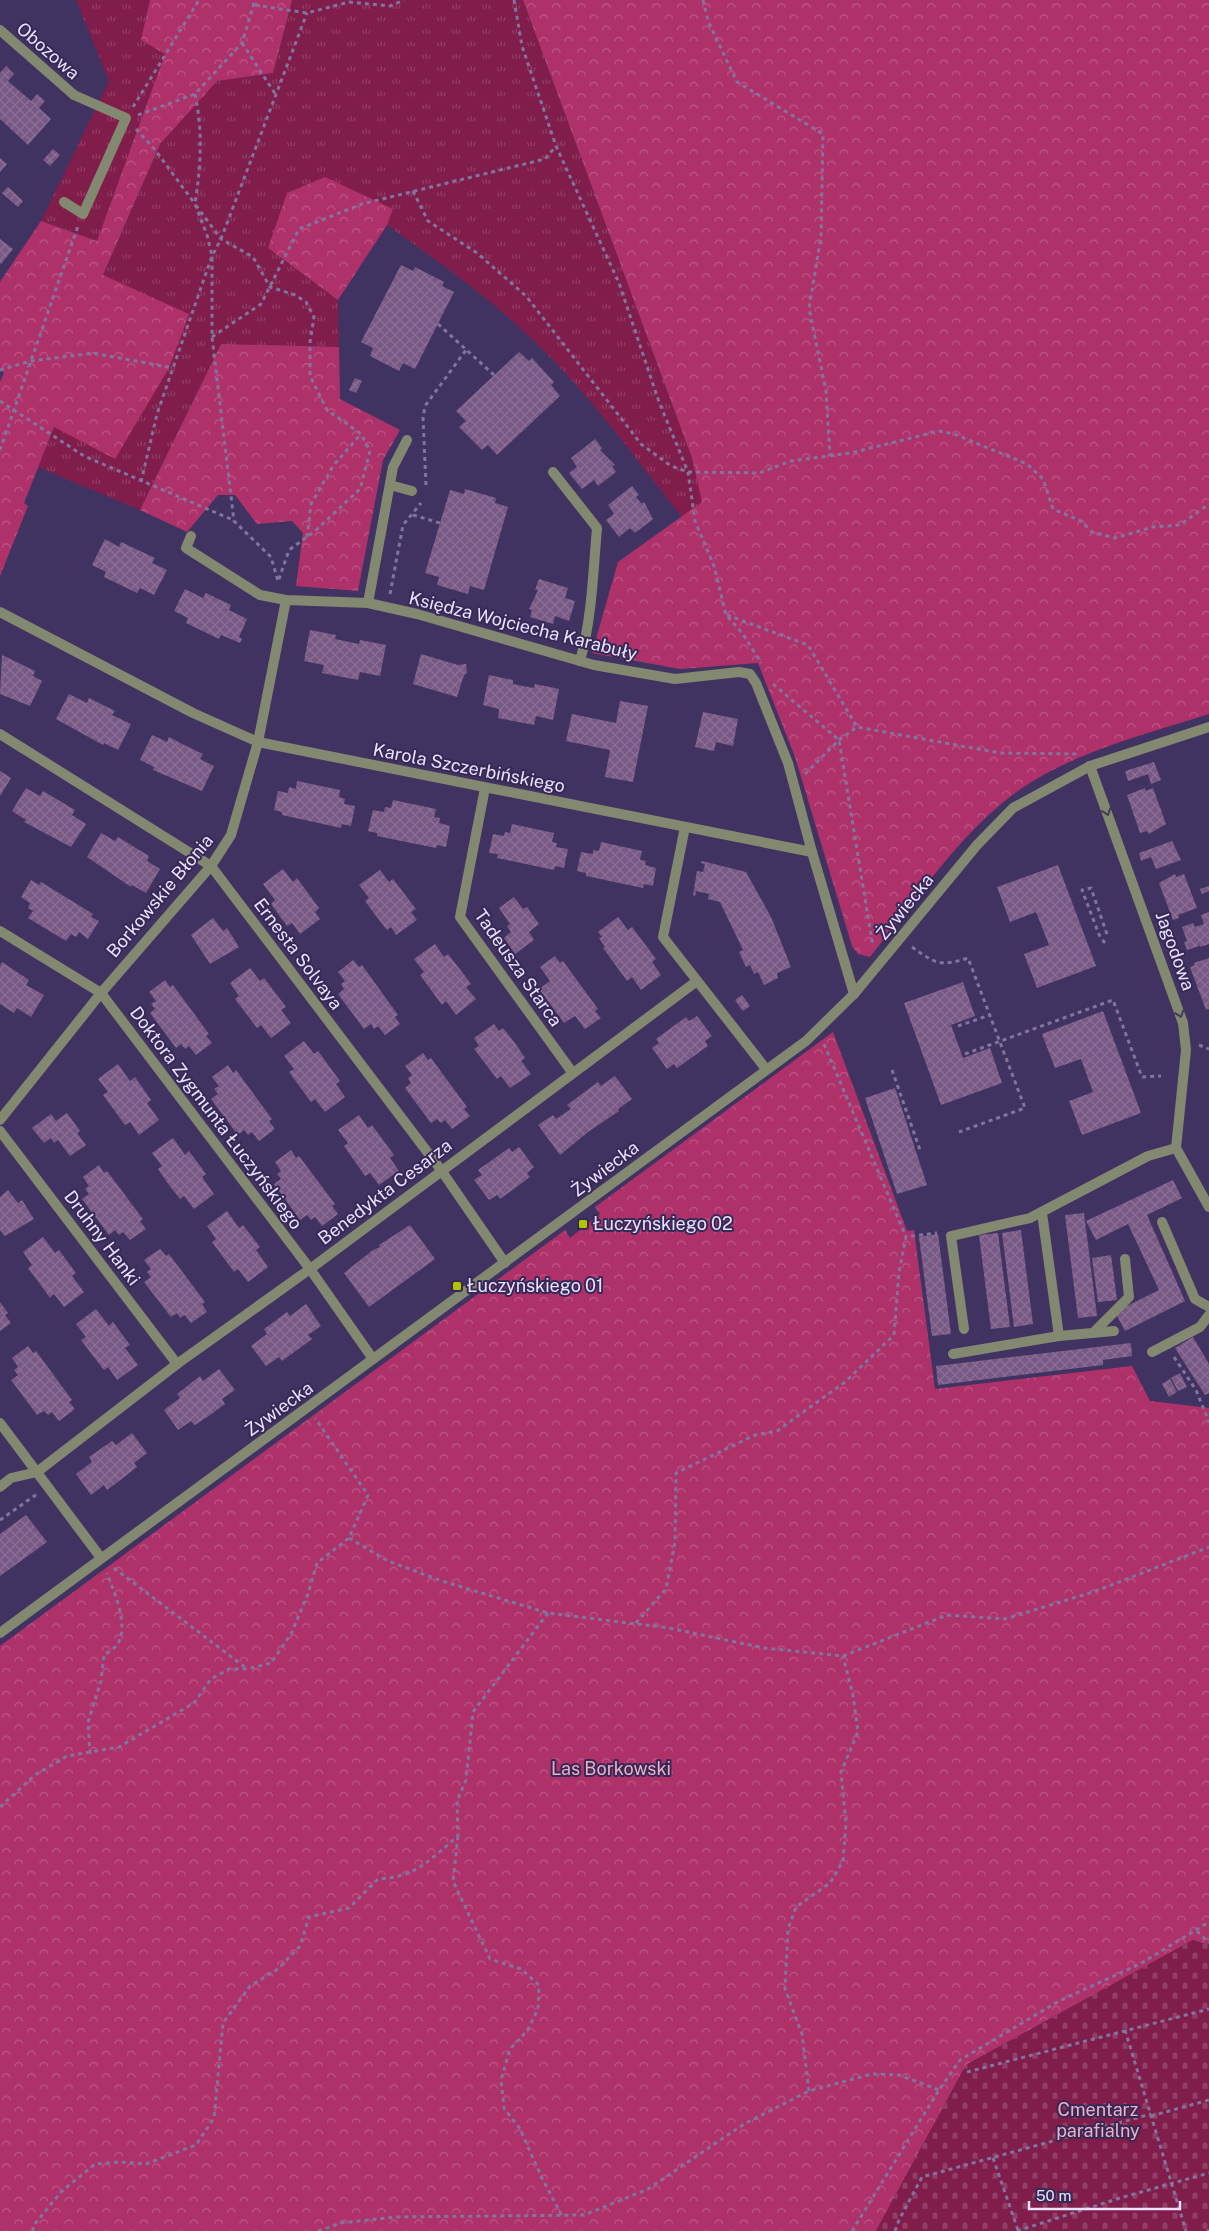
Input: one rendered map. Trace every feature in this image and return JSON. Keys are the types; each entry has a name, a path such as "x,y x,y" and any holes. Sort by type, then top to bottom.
{"street":[{"name":"Obozowa","path":"0,30 74,95 126,118"},
{"path":"64,202 83,214 126,118"},
{"path":"368,603 393,466 408,440"},
{"path":"553,472 597,528 589,619 580,661"},
{"path":"390,485 412,491"},
{"name":"Księdza Wojciecha Karabuły","path":"191,536 186,548 260,595 286,600 368,603 418,614 580,661 675,679 738,672 750,674 756,683 792,778 812,852"},
{"name":"Borkowskie Błonia","path":"0,1120 100,993 211,866 231,835 258,742 286,600"},
{"name":"Karola Szczerbińskiego","path":"0,612 194,713 258,742 812,852"},
{"name":"Żywiecka","path":"0,1633 806,1041 854,994 977,845 1013,808 1090,766 1209,728"},
{"name":"Ernesta Solvaya","path":"0,734 211,866 441,1170 505,1263"},
{"name":"Jagodowa","path":"1090,766 1183,1023 1186,1050 1176,1148"},
{"name":"Tadeusza Starca","path":"485,788 460,917 572,1072"},
{"path":"686,827 663,937 766,1069"},
{"path":"812,852 854,994"},
{"name":"Doktora Zygmunta Łuczyńskiego","path":"0,931 100,993 310,1269 373,1359"},
{"name":"Benedykta Cesarza","path":"0,1487 11,1478 38,1472 177,1364 310,1269 572,1072 697,981"},
{"name":"Druhny Hanki","path":"0,1131 177,1364"},
{"path":"964,1328 951,1236 1042,1213 1148,1156 1176,1148 1209,1206"},
{"path":"1042,1213 1059,1336"},
{"path":"1162,1222 1194,1299 1209,1307"},
{"path":"1093,1333 1129,1297 1125,1259"},
{"path":"1152,1352 1200,1327 1209,1315"},
{"path":"953,1354 1059,1336 1114,1330"},
{"path":"0,1423 101,1558"}],"path":[{"path":"126,118 199,0"},
{"path":"126,118 158,109 195,94 242,43 255,0"},
{"path":"255,5 307,13 348,2 390,6 404,0"},
{"path":"514,0 522,46 556,146 619,283 659,402 688,472 695,521 714,566 726,615 743,634 765,669"},
{"path":"703,0 708,21 737,82 823,134 821,237 809,308 826,390 830,456"},
{"path":"142,482 157,414 212,256 221,239 307,13"},
{"path":"242,43 276,95"},
{"path":"195,94 202,124 200,175 195,204 212,256 212,337 234,521"},
{"path":"126,118 156,150 221,239 253,257 270,287 295,295 306,302 314,317 310,342 310,376 327,410 361,434 370,451 360,489 307,537 289,550 278,582"},
{"path":"212,337 261,304 299,228 362,204 545,159 556,146"},
{"path":"413,191 428,221 477,253 526,296 641,444 671,466 688,472 759,473 791,462 851,453 939,430 954,434 1027,464 1043,479 1053,509 1081,521 1092,532 1115,538 1153,527 1180,525 1209,504"},
{"path":"0,450 71,242 83,214"},
{"path":"438,324 494,375"},
{"path":"0,370 30,361 93,353 173,368"},
{"path":"0,401 84,456 234,521 271,557 278,582 286,600"},
{"path":"307,537 311,504 333,466 361,434"},
{"path":"413,515 440,523"},
{"path":"726,615 808,645 858,727"},
{"path":"769,676 776,693"},
{"path":"773,684 839,740 874,955"},
{"path":"792,778 805,774 839,740 858,727 1000,753 1082,754"},
{"path":"802,765 805,774"},
{"path":"1105,943 1100,937 1082,890 1091,888 1108,936"},
{"path":"912,947 930,960 947,965 968,958 1025,1108 959,1132"},
{"path":"965,1054 1113,1000 1142,1077 1161,1076"},
{"path":"958,1026 990,1015"},
{"path":"636,1623 666,1589 675,1542 676,1473 755,1435 777,1431 845,1382 894,1335 899,1272 906,1237 818,1029"},
{"path":"892,1070 920,1150"},
{"path":"906,1237 946,1232 951,1236"},
{"path":"1166,1345 1196,1390 1209,1422"},
{"path":"0,1807 35,1775 67,1756 90,1754 119,1747 186,1708 194,1703 210,1679 229,1669 247,1669 271,1663 291,1634 308,1594 317,1563 348,1538 368,1495 308,1408"},
{"path":"0,1520 37,1493"},
{"path":"348,1538 388,1560 433,1578 548,1613 636,1623 764,1648 843,1656 947,1615 1004,1619 1096,1591 1209,1547"},
{"path":"101,1558 247,1669"},
{"path":"90,1754 88,1722 101,1680 104,1655 117,1645 122,1628 117,1600 101,1558"},
{"path":"548,1613 473,1712 466,1780 457,1801 458,1836 452,1881 490,1959 522,1969 538,1985 538,2009 527,2031 510,2049 501,2080 504,2108 520,2129 542,2178 563,2217"},
{"path":"809,2091 802,2034 785,1989 788,1929 796,1907 830,1883 843,1861 846,1823 841,1772 858,1732 853,1695 843,1656"},
{"path":"33,2231 33,2226 62,2190 95,2164 119,2162 146,2164 196,2146 214,2118 223,2023 250,1986 278,1969 300,1946 309,1917 349,1908 378,1879 400,1878 418,1868 458,1836"},
{"path":"852,2231 939,2090 960,2060 1059,2001 1140,1964 1209,1922"},
{"path":"1197,1931 1209,1943"},
{"path":"967,2072 1209,2009"},
{"path":"1125,2030 1186,2231"},
{"path":"318,2231 341,2223 396,2217 497,2215 563,2217 584,2215 648,2188 744,2124 809,2091 872,2074 899,2074 939,2090"},
{"path":"895,2231 922,2177 1209,2100"},
{"path":"993,2158 1017,2231 1209,2173"}],"green space":[{"path":"76,0 150,0 142,39 165,54 97,241 41,221 109,81"},
{"path":"150,0 292,0 273,73 217,81 160,144 103,275 189,314 169,368 115,459 54,427 24,503 28,506 0,576 0,382 4,373 0,369 0,282 41,221 97,241 165,54 141,40"},
{"path":"292,0 523,0 692,458 702,502 682,517 594,405 536,343 482,296 387,225 393,209 268,248 338,300 339,347 221,344 140,510 38,467 54,427 189,314 103,276 160,144 217,81 273,73"},
{"path":"523,0 1209,0 1209,714 1087,754 1041,776 1019,790 998,806 958,846 870,957 858,954 852,946 795,757 758,663 680,669 592,653 618,562 702,502 692,458"},
{"path":"325,177 393,209 387,225 338,300 268,248 287,193"},
{"path":"221,344 339,347 340,399 400,430 383,460 358,591 296,586 303,533 292,521 257,524 235,495 218,495 187,532 140,510"},
{"name":"Las Borkowski","path":"833,1032 907,1231 914,1230 935,1389 1132,1366 1150,1401 1209,1408 1209,1942 1205,1944 1193,1940 966,2065 876,2231 0,2231 0,1646 565,1230 570,1238 600,1214 595,1207"},
{"name":"Cmentarz parafialny","path":"1193,1940 1205,1944 1209,1942 1209,2231 876,2231 966,2065"}],"building":[{"path":"6,66 14,74 8,81 31,101 37,94 45,101 39,108 51,119 28,145 0,119 0,73"},
{"path":"53,149 60,155 50,166 43,160"},
{"path":"0,158 7,164 0,172"},
{"path":"8,187 23,201 18,207 2,193"},
{"path":"0,239 13,249 1,264 0,263"},
{"path":"401,265 413,271 415,267 444,282 442,286 454,292 415,369 403,363 399,371 370,356 373,348 361,342"},
{"path":"519,352 529,361 532,358 554,382 551,385 560,396 497,455 488,445 482,450 459,427 466,421 456,411"},
{"path":"355,378 362,381 356,393 349,390"},
{"path":"595,439 602,448 600,450 615,465 612,466 616,472 598,486 594,480 582,489 569,473 577,467 571,458"},
{"path":"632,486 639,495 636,497 642,504 644,502 653,519 635,533 630,528 619,537 606,520 614,514 608,505"},
{"path":"465,489 496,498 495,503 508,507 484,590 470,586 468,594 437,585 439,577 425,573 450,490 464,494"},
{"path":"105,539 119,547 121,542 155,558 152,563 167,570 154,595 140,588 137,593 104,577 106,572 92,565"},
{"path":"539,579 568,588 565,598 575,601 569,621 555,616 553,624 530,617 532,610 529,609 538,590 535,590"},
{"path":"185,589 203,598 206,593 231,605 229,610 247,619 239,637 242,639 240,643 221,635 219,639 186,623 188,618 174,611"},
{"path":"310,630 336,635 335,639 359,644 360,640 386,645 380,676 360,672 358,680 322,673 324,665 304,661"},
{"path":"421,654 458,665 466,664 467,673 464,675 457,697 413,684"},
{"path":"2,655 35,671 33,676 42,681 30,706 0,694"},
{"path":"489,675 513,680 513,684 534,688 535,684 559,689 553,720 536,716 534,725 498,718 499,709 483,705"},
{"path":"69,694 87,703 89,698 115,711 112,715 131,724 118,750 104,743 103,745 56,719"},
{"path":"620,701 648,706 633,782 605,777 610,750 566,741 572,714 616,723"},
{"path":"703,712 738,719 733,746 716,742 714,751 695,747"},
{"path":"152,735 167,742 169,737 203,754 200,759 214,766 202,791 153,770 154,767 140,760"},
{"path":"1154,762 1161,780 1151,784 1148,774 1128,781 1125,771"},
{"path":"0,771 11,778 0,796"},
{"path":"297,781 340,790 339,797 345,799 344,804 355,806 351,826 342,824 341,828 282,815 282,812 274,810 278,791 288,793 289,787 296,789"},
{"path":"26,788 40,796 43,791 75,810 72,815 86,824 71,847 24,822 26,820 12,811"},
{"path":"1145,788 1146,791 1153,788 1166,824 1149,834 1147,831 1140,833 1127,795"},
{"path":"393,800 436,809 434,817 440,818 439,823 450,826 446,847 437,845 436,848 377,836 377,833 368,831 373,810 384,812 385,807 391,808"},
{"path":"512,824 554,833 552,842 557,843 556,847 568,849 564,868 555,866 554,870 497,858 498,854 489,853 493,834 504,836 505,832 510,833"},
{"path":"101,833 115,841 118,837 149,856 147,861 160,869 146,893 132,885 131,887 87,857"},
{"path":"1172,841 1181,860 1156,869 1151,857 1141,861 1139,853"},
{"path":"601,842 642,851 640,860 646,861 645,865 656,868 653,886 644,884 643,888 586,876 586,873 577,871 581,852 593,854 593,850 599,851"},
{"path":"702,861 746,872 771,917 791,967 777,973 778,978 764,985 758,972 754,974 750,965 746,967 739,952 743,950 720,902 708,899 709,894 696,891 695,896 693,895 697,871 703,872 705,864 701,863"},
{"path":"1058,865 1096,966 1037,988 1024,954 1049,945 1036,912 1010,922 997,887"},
{"path":"283,869 293,882 297,878 319,908 315,912 320,919 300,934 292,923 287,926 271,904 275,900 263,884"},
{"path":"380,870 389,882 393,879 416,909 411,912 417,920 396,935 391,927 387,930 376,916 365,901 369,898 359,885"},
{"path":"1175,874 1176,877 1184,874 1197,908 1178,915 1179,918 1173,920 1159,883"},
{"path":"31,880 39,885 41,882 93,914 91,917 99,921 88,939 79,932 76,937 71,934 66,941 28,918 33,911 28,908 30,903 21,897"},
{"path":"1209,886 1209,891 1202,894 1200,889"},
{"path":"514,897 523,909 527,907 539,924 529,932 534,940 515,954 504,938 511,932 507,926 510,924 499,908"},
{"path":"1209,912 1209,944 1200,947 1197,938 1199,946 1187,950 1184,942 1187,941 1182,927 1193,923 1195,927 1204,924 1201,915"},
{"path":"618,917 628,930 632,927 656,959 652,962 661,975 641,990 632,977 627,981 603,948 605,947 599,938 602,937 598,932"},
{"path":"213,918 223,931 227,928 239,947 210,964 191,935"},
{"path":"435,944 444,957 448,954 471,984 466,987 476,999 456,1015 446,1001 442,1005 420,975 424,972 414,959"},
{"path":"555,956 560,963 563,961 598,1009 595,1011 601,1018 585,1029 575,1016 564,1023 539,989 550,981 540,967"},
{"path":"1209,958 1209,1009 1206,1010 1190,967 1195,965 1194,963"},
{"path":"353,960 359,967 362,965 398,1015 395,1017 400,1024 385,1035 378,1026 374,1029 371,1024 364,1029 338,994 344,989 341,984 345,981 338,972"},
{"path":"2,962 29,980 26,985 44,995 31,1017 17,1008 14,1013 0,1004 0,966"},
{"path":"250,968 260,981 264,978 286,1007 281,1010 291,1023 271,1038 261,1025 257,1028 235,999 239,996 230,983"},
{"path":"165,980 170,987 173,985 209,1034 206,1036 212,1043 196,1055 189,1046 185,1049 181,1044 176,1048 150,1013 155,1009 151,1004 156,1001 149,992"},
{"path":"963,982 975,1016 951,1025 963,1058 990,1048 1002,1083 941,1105 904,1003"},
{"path":"742,995 750,1006 743,1011 735,1000"},
{"path":"1103,1011 1141,1113 1082,1135 1069,1101 1093,1092 1081,1059 1055,1068 1042,1034"},
{"path":"697,1016 712,1036 705,1041 708,1046 677,1068 674,1064 667,1069 652,1048 659,1043 656,1039 686,1017 689,1021"},
{"path":"494,1024 499,1031 503,1028 515,1043 525,1058 521,1061 531,1074 510,1088 501,1076 497,1079 474,1049 479,1046 474,1038"},
{"path":"304,1041 314,1054 318,1051 340,1081 336,1084 345,1097 325,1112 315,1099 311,1102 289,1072 294,1069 284,1056"},
{"path":"423,1053 428,1060 431,1058 467,1107 464,1109 470,1116 452,1129 445,1120 441,1123 437,1119 431,1123 405,1088 411,1083 408,1078 412,1075 405,1066"},
{"path":"118,1064 130,1081 135,1077 151,1100 147,1103 159,1120 139,1135 130,1122 125,1125 103,1095 108,1092 98,1079"},
{"path":"228,1065 233,1073 236,1070 272,1119 269,1121 275,1129 259,1141 252,1132 248,1135 244,1130 238,1135 211,1099 218,1094 214,1089 219,1086 212,1077"},
{"path":"615,1076 632,1099 560,1155 538,1125 553,1115 556,1119 571,1109 567,1105 598,1082 601,1086"},
{"path":"895,1088 927,1185 897,1194 865,1098"},
{"path":"67,1113 80,1131 77,1133 86,1145 70,1156 58,1140 54,1143 51,1138 44,1143 32,1128 51,1114 56,1121"},
{"path":"359,1115 368,1128 372,1125 394,1155 390,1158 399,1171 379,1185 370,1173 365,1176 344,1146 348,1143 338,1130"},
{"path":"173,1138 185,1155 189,1151 206,1174 202,1177 214,1194 194,1209 184,1196 180,1199 169,1185 158,1169 162,1166 152,1153"},
{"path":"519,1147 534,1167 527,1173 530,1177 500,1199 497,1195 489,1200 474,1180 482,1175 478,1170 509,1148 512,1152"},
{"path":"291,1150 296,1158 299,1156 335,1204 332,1206 338,1214 322,1226 315,1217 311,1220 307,1215 300,1220 274,1184 281,1179 277,1174 281,1171 275,1162"},
{"path":"99,1165 104,1173 107,1171 143,1219 140,1221 146,1229 130,1240 123,1232 119,1235 115,1230 109,1235 82,1199 89,1194 85,1189 89,1186 83,1177"},
{"path":"1173,1180 1182,1198 1147,1215 1185,1301 1125,1331 1115,1312 1159,1290 1128,1224 1096,1240 1086,1221"},
{"path":"8,1190 18,1203 22,1200 34,1219 5,1236 0,1230 0,1197"},
{"path":"227,1211 239,1228 243,1225 260,1247 256,1250 268,1267 248,1282 238,1269 234,1272 212,1242 216,1239 207,1226"},
{"path":"1084,1213 1097,1316 1078,1318 1065,1215"},
{"path":"410,1225 435,1259 369,1307 344,1273 373,1250 380,1247 379,1245"},
{"path":"1021,1230 1033,1324 1014,1327 1002,1233"},
{"path":"998,1233 1010,1327 991,1329 979,1235"},
{"path":"938,1234 951,1334 932,1336 919,1237"},
{"path":"43,1237 55,1253 59,1250 76,1273 72,1276 84,1292 64,1307 54,1294 50,1298 28,1268 32,1265 23,1252"},
{"path":"160,1249 166,1256 169,1254 205,1302 202,1304 207,1312 191,1323 185,1315 180,1318 177,1313 171,1317 144,1282 151,1277 147,1272 151,1269 144,1260"},
{"path":"1111,1255 1117,1300 1098,1302 1092,1258"},
{"path":"0,1302 8,1313 5,1315 11,1323 0,1331"},
{"path":"306,1304 321,1326 308,1335 312,1339 282,1361 279,1357 266,1366 251,1346 267,1334 264,1329 287,1312 290,1316"},
{"path":"96,1309 109,1326 113,1322 130,1345 125,1348 138,1365 117,1380 108,1367 104,1370 81,1340 86,1337 76,1324"},
{"path":"1193,1337 1209,1364 1209,1393 1205,1395 1175,1348"},
{"path":"1131,1343 1132,1356 1103,1360 1103,1365 938,1385 936,1366"},
{"path":"28,1346 33,1353 36,1351 72,1400 69,1402 75,1409 59,1421 52,1412 48,1415 44,1411 37,1415 11,1380 18,1375 14,1370 18,1367 12,1358"},
{"path":"219,1369 235,1390 222,1399 225,1404 210,1415 195,1425 191,1421 178,1430 164,1410 180,1398 177,1394 200,1376 203,1381"},
{"path":"1180,1373 1187,1387 1178,1391 1171,1378"},
{"path":"1170,1379 1177,1392 1169,1397 1162,1384"},
{"path":"132,1433 147,1453 134,1463 137,1467 107,1490 104,1485 91,1495 76,1474 92,1462 89,1457 112,1441 116,1445"},
{"path":"26,1515 47,1542 0,1576 0,1534"}],"place":[{"name":"Łuczyńskiego 02","path":"583,1224"},
{"name":"Łuczyńskiego 01","path":"457,1286"}]}
